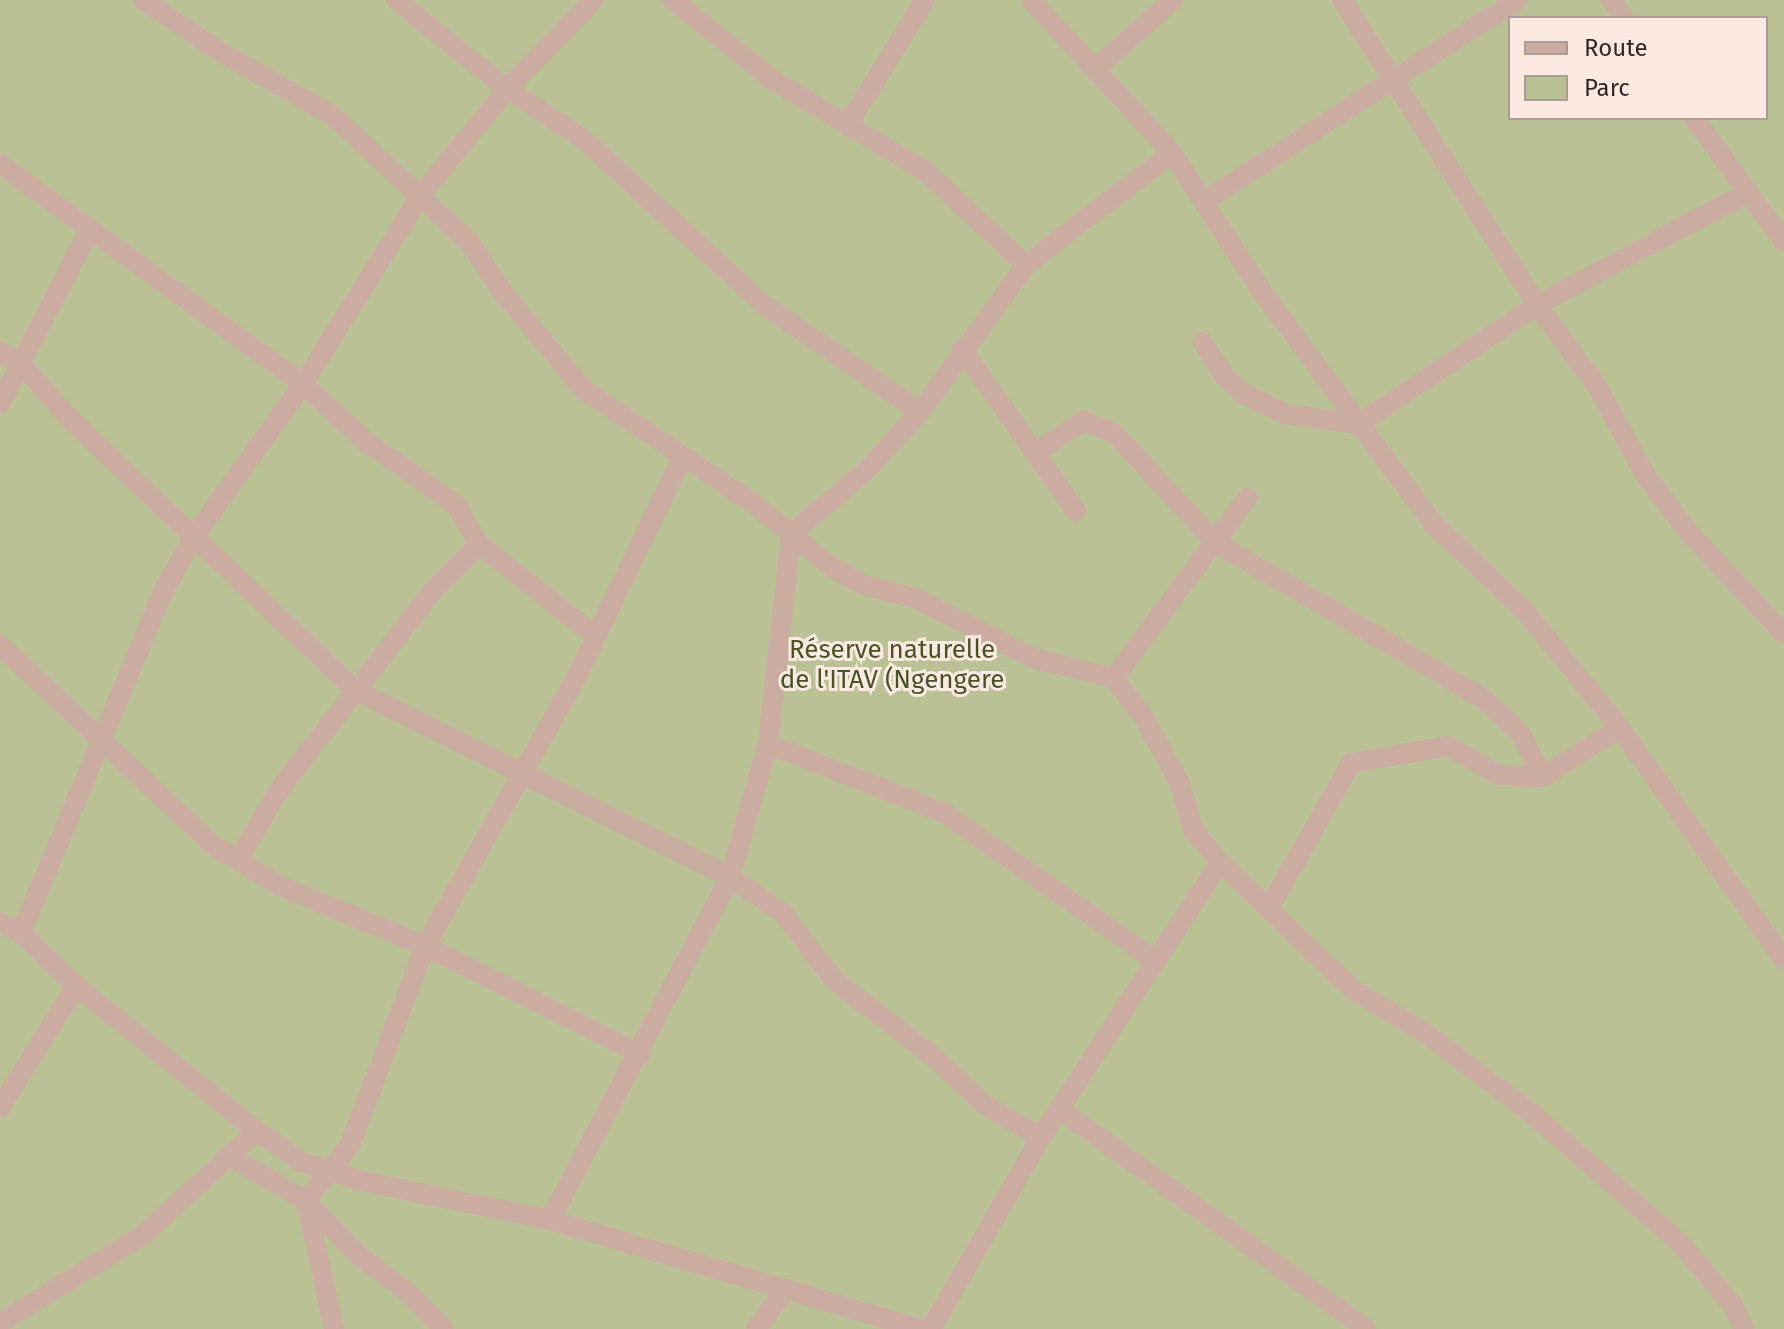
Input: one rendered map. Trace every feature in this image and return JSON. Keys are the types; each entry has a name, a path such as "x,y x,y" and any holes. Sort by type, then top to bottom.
{"street":[{"path":"143,0 222,53 332,115 470,243 500,289 583,389 791,534 834,569 866,586 915,598 1032,658 1114,678 1144,718 1179,782 1194,831 1220,862 1353,990 1425,1033 1531,1113 1670,1233 1733,1306 1744,1329"},
{"path":"396,0 507,89 582,138 764,305 920,412"},
{"path":"21,933 164,590 193,538 303,384 421,195 507,89 594,0"},
{"path":"673,0 774,81 925,171 1026,265"},
{"path":"847,126 925,0"},
{"path":"1031,0 1172,153 1206,200 1260,289 1433,524 1524,610 1620,728 1784,960"},
{"path":"1095,69 1173,0"},
{"path":"1342,0 1537,305 1597,386 1647,478 1717,565 1784,634"},
{"path":"1206,200 1517,0"},
{"path":"1695,120 1784,242"},
{"path":"550,1220 640,1054 730,877 768,744 791,534 866,471 920,412 962,349 1026,265 1172,153"},
{"path":"0,164 303,384 364,440 456,505 479,544 595,636"},
{"path":"1202,342 1225,377 1244,394 1285,414 1359,424 1537,305 1747,193"},
{"path":"0,404 90,229"},
{"path":"962,349 1076,511"},
{"path":"0,352 22,365 193,538 355,690 523,770 730,877 784,914 833,979 935,1058 986,1106 1041,1137"},
{"path":"1036,452 1084,421 1115,434 1216,543 1484,699 1521,734 1542,777"},
{"path":"306,1201 350,1145 425,946 595,636 682,458"},
{"path":"1114,678 1247,498"},
{"path":"238,860 279,790 355,690 435,588 479,544"},
{"path":"0,645 184,820 238,860 280,886 425,946 640,1054"},
{"path":"1268,910 1351,763 1448,746 1499,775 1542,777 1620,728"},
{"path":"768,744 944,813 1156,961"},
{"path":"931,1329 1041,1137 1220,862"},
{"path":"0,922 21,933 76,986 257,1131 302,1162 331,1173 550,1220 921,1329"},
{"path":"0,1108 76,986"},
{"path":"1059,1109 1366,1329"},
{"path":"0,1323 143,1235 257,1131"},
{"path":"229,1156 306,1201 357,1254 407,1292 444,1329"},
{"path":"306,1201 334,1329"},
{"path":"756,1329 787,1289"}],"green space":[{"name":"Réserve naturelle de l'ITAV (Ngengere","path":"0,0 1784,0 1784,1329 0,1329"}]}
